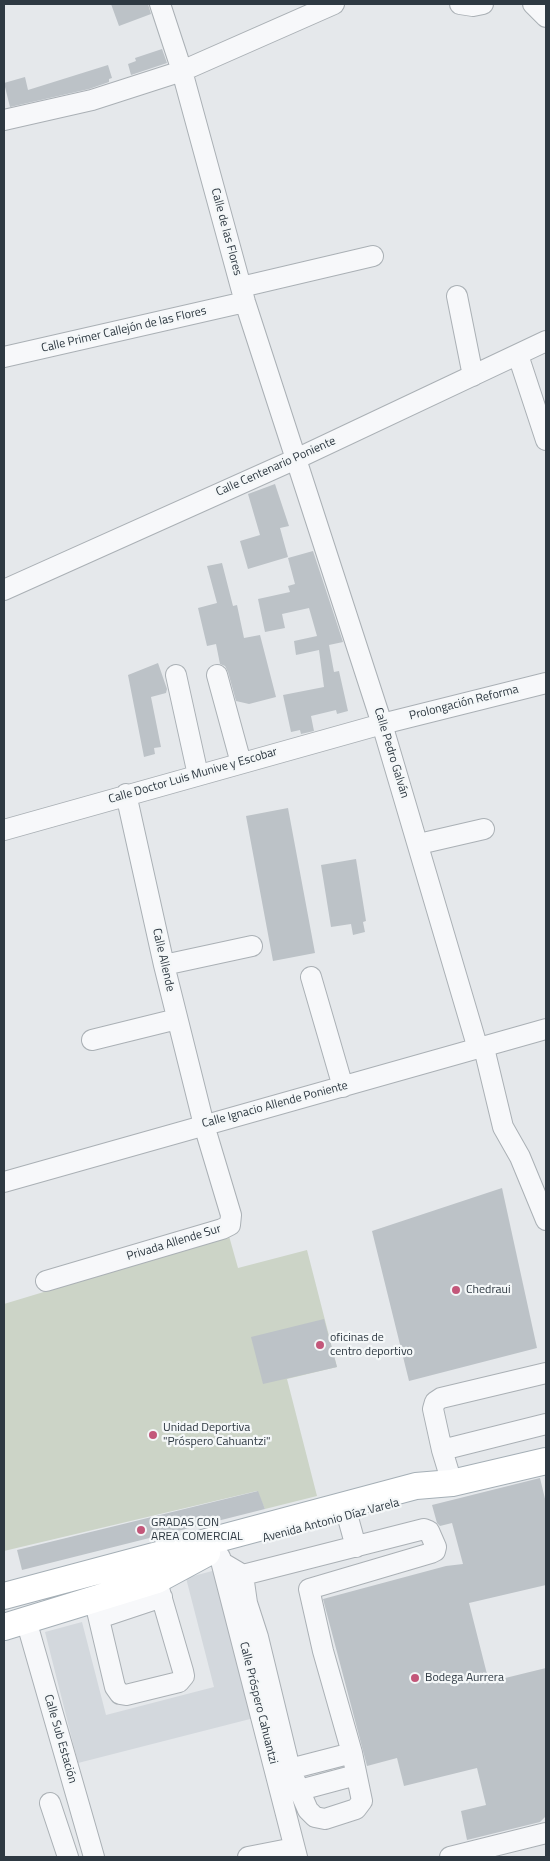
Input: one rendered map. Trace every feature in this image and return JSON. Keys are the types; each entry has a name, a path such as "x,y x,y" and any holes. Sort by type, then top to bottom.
{"main road":[{"name":"Avenida Antonio Díaz Varela","path":"4,1596 153,1576 416,1486 452,1483 546,1461"},
{"name":"Avenida Antonio Díaz Varela","path":"11,1618 153,1576 216,1555 438,1492 452,1483"},
{"path":"4,1582 90,1559 153,1576"},
{"path":"11,1618 97,1608 153,1576"}],"street":[{"name":"Calle de las Flores","path":"160,4 182,72 243,294 296,458"},
{"path":"4,120 92,100 182,72 334,4"},
{"path":"460,4 473,6 483,4"},
{"path":"533,4 546,16"},
{"name":"Calle Primer Callejón de las Flores","path":"4,358 243,294 373,256"},
{"path":"457,296 473,376"},
{"name":"Calle Centenario Poniente","path":"4,590 296,458 546,341"},
{"path":"518,355 546,440"},
{"name":"Calle Pedro Galván","path":"296,458 382,724 503,1127 520,1157 546,1220"},
{"path":"217,674 241,763"},
{"path":"176,675 198,775"},
{"name":"Prolongación Reforma","path":"382,724 546,683"},
{"name":"Calle Doctor Luis Munive y Escobar","path":"4,830 126,794 382,724"},
{"name":"Calle Allende","path":"126,794 164,965 204,1125"},
{"path":"418,844 484,829"},
{"path":"164,965 252,946"},
{"path":"311,977 343,1087"},
{"path":"92,1040 177,1019"},
{"name":"Calle Ignacio Allende Poniente","path":"4,1182 481,1049 546,1029"},
{"name":"Privada Allende Sur","path":"46,1281 222,1229 230,1224 232,1215 204,1125"},
{"path":"452,1483 433,1409 435,1402 442,1398 546,1373"},
{"path":"442,1450 546,1424"},
{"path":"348,1518 356,1548"},
{"path":"216,1555 243,1575 247,1603 258,1637 290,1769 308,1810 315,1817 325,1819 356,1809 362,1801 352,1753 330,1679 308,1589 431,1553 436,1547 429,1531 424,1529 356,1548 243,1575"},
{"name":"Calle Próspero Cahuantzi","path":"216,1555 296,1852"},
{"path":"97,1608 115,1688 120,1694 126,1695 179,1682 184,1676 183,1671 153,1576"},
{"name":"Calle Sub Estación","path":"11,1618 94,1857"},
{"path":"290,1769 352,1753"},
{"path":"300,1790 356,1776"},
{"path":"50,1803 68,1857"},
{"path":"450,1857 546,1833"},
{"path":"248,1857 296,1852"}],"shaded area":[{"name":"Unidad Deportiva \"Próspero Cahuantzi\"","path":"229,1236 238,1268 307,1250 337,1367 287,1379 317,1496 265,1509 257,1491 4,1551 4,1304"},
{"path":"216,1570 254,1718 78,1763 45,1632 82,1622 106,1715 214,1687 186,1578"}],"building":[{"path":"111,4 148,4 151,14 119,26"},
{"path":"162,49 167,63 131,75 128,64 136,61 135,58"},
{"path":"108,65 112,78 109,79 109,82 89,89 10,107 4,83 25,77 28,90"},
{"path":"275,484 289,526 280,528 288,557 248,569 240,541 260,535 248,494"},
{"path":"313,551 343,642 329,645 334,672 339,671 348,711 337,714 336,710 311,716 314,731 301,734 300,730 291,732 283,695 324,687 319,650 296,655 294,641 317,636 309,608 282,614 285,628 265,632 258,599 290,592 288,586 295,584 288,558"},
{"path":"222,563 233,606 237,605 244,638 260,635 276,697 249,704 236,701 228,672 225,666 220,664 216,644 207,646 198,608 217,603 207,566"},
{"path":"158,663 167,689 166,693 151,697 161,747 154,748 155,754 144,757 128,675"},
{"path":"288,808 315,953 273,961 246,816"},
{"path":"356,859 366,921 363,922 365,932 353,935 351,924 331,927 321,865"},
{"name":"Chedraui","path":"502,1188 537,1348 409,1381 372,1231"},
{"path":"324,1319 337,1367 263,1384 251,1337"},
{"path":"540,1478 546,1503 546,1585 469,1603 489,1682 546,1668 546,1816 540,1822 467,1840 461,1811 486,1805 477,1768 404,1786 397,1758 367,1766 323,1599 446,1566 463,1564 452,1523 440,1526 437,1523 432,1505"},
{"name":"GRADAS CON AREA COMERCIAL","path":"258,1491 265,1509 22,1570 17,1550"}],"place":[{"name":"Chedraui","path":"456,1290"},
{"name":"oficinas de centro deportivo","path":"320,1345"},
{"name":"Unidad Deportiva \"Próspero Cahuantzi\"","path":"153,1435"},
{"name":"GRADAS CON AREA COMERCIAL","path":"141,1530"},
{"name":"Bodega Aurrera","path":"415,1678"}]}
